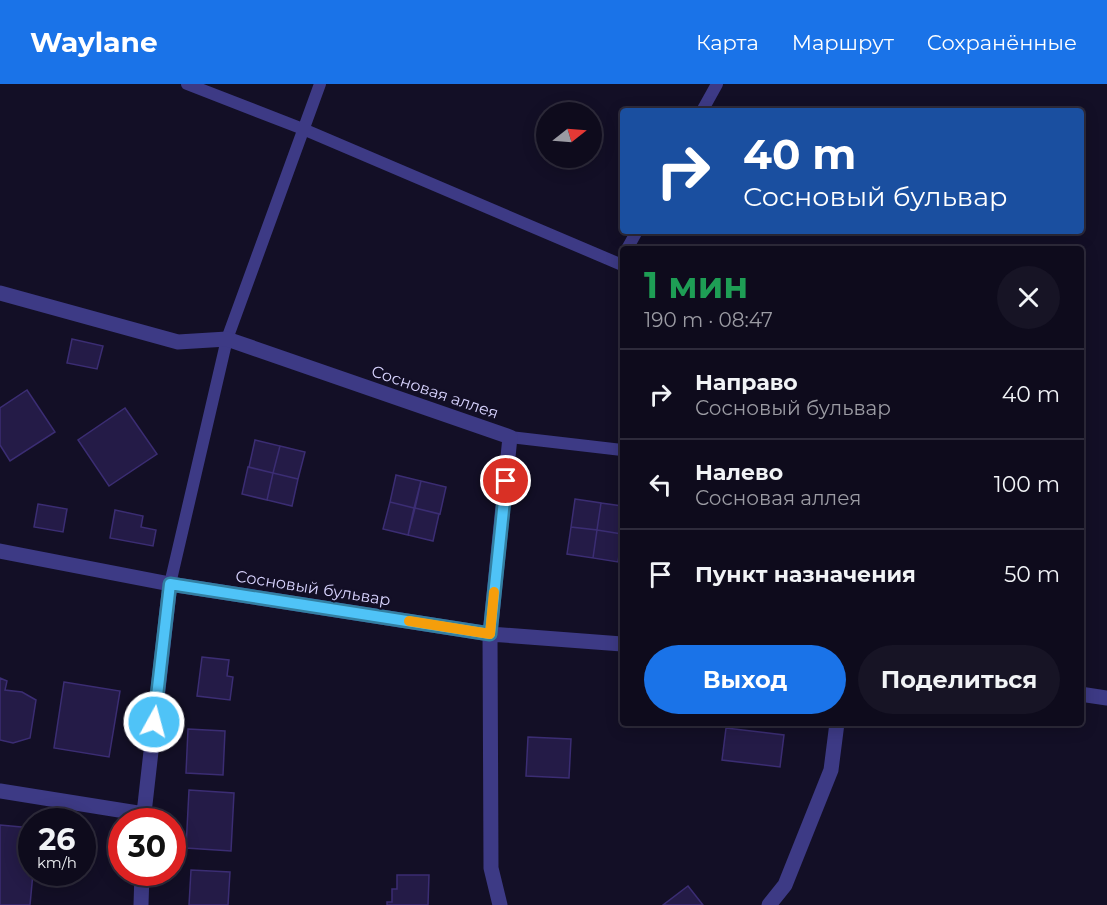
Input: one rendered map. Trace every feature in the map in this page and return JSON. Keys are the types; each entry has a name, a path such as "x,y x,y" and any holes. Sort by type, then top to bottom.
{"street":[{"name":"Сосновая аллея","path":"0,293 178,342 227,339 510,437 490,634 491,868 500,905"},
{"name":"Сосновый бульвар","path":"0,551 170,584 490,634 620,644"},
{"path":"145,808 170,584"},
{"path":"1084,695 1107,698"},
{"path":"769,905 785,885 831,770 837,726"},
{"path":"0,790 108,811"},
{"path":"141,905 142,886"}],"lane":[{"path":"187,84 303,129 620,261"},
{"path":"170,584 227,339 320,84"},
{"path":"704,108 717,84"},
{"path":"510,437 620,450"}],"building":[{"path":"72,339 103,346 97,369 67,363"},
{"path":"27,390 55,432 10,461 0,445 0,408"},
{"path":"125,408 157,454 109,486 78,440"},
{"path":"255,440 280,446 273,473 249,467"},
{"path":"280,446 305,452 298,479 273,473"},
{"path":"248,467 273,473 267,500 242,494"},
{"path":"273,473 298,479 292,506 267,500"},
{"path":"396,475 421,481 414,508 390,502"},
{"path":"421,481 446,487 440,514 415,508"},
{"path":"575,499 601,503 597,530 571,527"},
{"path":"390,502 414,508 408,535 383,529"},
{"path":"601,503 620,506 620,534 597,530"},
{"path":"38,504 67,509 63,532 34,527"},
{"path":"415,508 439,514 433,541 408,535"},
{"path":"115,510 143,516 141,527 156,530 153,546 110,538"},
{"path":"571,527 597,530 593,558 567,554"},
{"path":"597,530 620,534 618,562 593,558"},
{"path":"202,657 229,660 227,676 233,677 230,700 197,696"},
{"path":"0,678 7,681 5,690 22,692 36,700 30,738 13,743 0,740"},
{"path":"64,682 120,691 109,757 54,748"},
{"path":"726,728 784,735 780,767 722,760"},
{"path":"188,729 225,731 223,775 186,773"},
{"path":"528,737 571,739 569,778 526,776"},
{"path":"189,790 234,793 231,851 186,848"},
{"path":"0,825 18,827 18,886 32,886 30,905 0,905"},
{"path":"191,870 230,872 228,905 189,905"},
{"path":"397,875 429,875 428,905 387,905 387,902 392,902 392,889 397,889"},
{"path":"688,886 703,905 663,905"}],"slow traffic":[{"path":"409,621 490,634 494,592"}],"route":[{"path":"154,722 170,584 490,634 506,481"}]}
